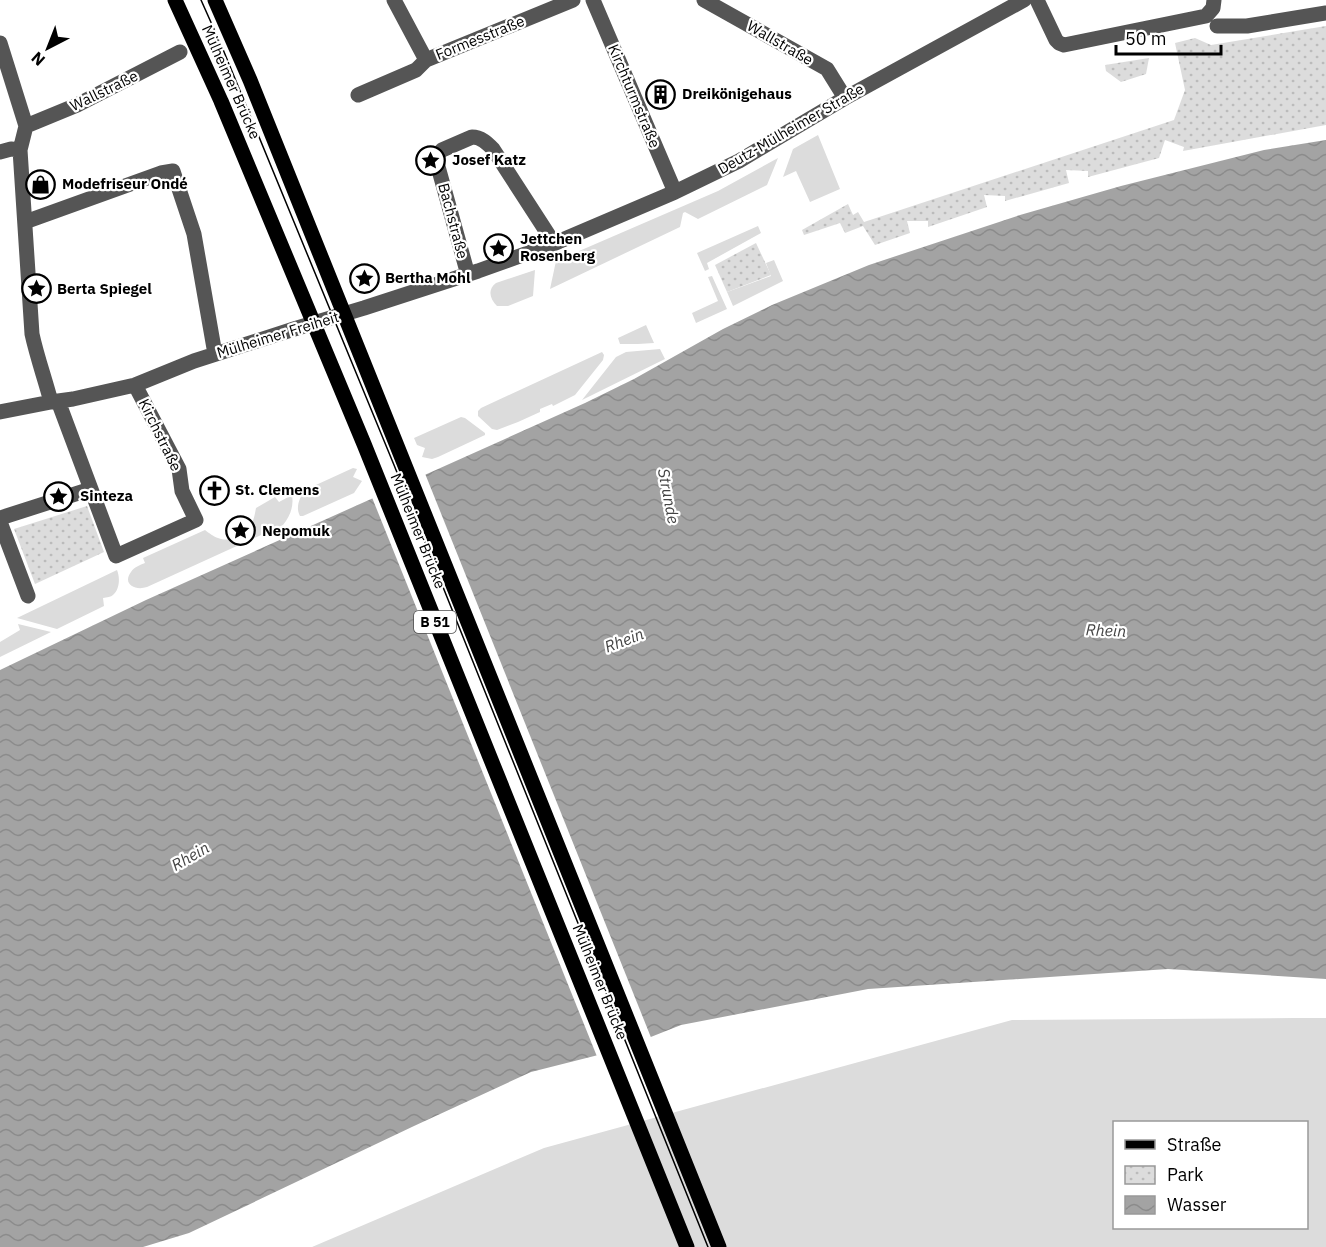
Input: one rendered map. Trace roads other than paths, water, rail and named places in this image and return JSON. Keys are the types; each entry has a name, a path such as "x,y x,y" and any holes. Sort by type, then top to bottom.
{"main road":[{"name":"Mülheimer Brücke","path":"175,0 221,101 359,433 687,1247"},
{"name":"Mülheimer Brücke","path":"184,0 214,66 378,463 693,1247"},
{"name":"Mülheimer Brücke","path":"215,0 259,102 719,1247"}],"street":[{"path":"394,0 421,65"},
{"name":"Formesstraße","path":"358,95 421,65 573,0"},
{"name":"Kirchturmstraße","path":"593,0 675,192"},
{"name":"Wallstraße","path":"704,0 826,69 845,98"},
{"name":"Deutz-Mülheimer Straße","path":"553,244 675,192 739,161 845,98 1024,0"},
{"path":"1037,0 1056,40 1064,45 1212,21 1247,26 1326,13"},
{"path":"1212,21 1214,0"},
{"path":"0,43 26,126 20,150 32,334 36,355 91,489 0,520 28,596"},
{"name":"Wallstraße","path":"26,126 77,105 180,52"},
{"name":"Bachstraße","path":"468,275 437,163 438,154 442,150 472,137 486,142 493,149 553,244"},
{"path":"0,152 11,149 20,150"},
{"path":"25,222 161,173 173,171 194,234 215,354"},
{"name":"Mülheimer Freiheit","path":"0,412 135,385 194,361 468,275 553,244"},
{"name":"Kirchstraße","path":"91,489 116,556 196,519 182,491 179,469 135,385"}],"water":[{"path":"1326,140 1326,979 1168,969 868,989 681,1025 618,1050 531,1072 189,1233 143,1247 0,1247 0,670 146,600 585,403 772,305 869,265 1020,215 1121,186 1264,150"}],"tram line":[{"path":"201,0 394,465 708,1247"}],"place":[{"name":"Dreikönigehaus","path":"661,94"},
{"name":"Josef Katz","path":"431,160"},
{"name":"Modefriseur Ondé","path":"41,184"},
{"name":"Jettchen Rosenberg","path":"499,248"},
{"name":"Bertha Mohl","path":"364,278"},
{"name":"Berta Spiegel","path":"36,289"},
{"name":"St. Clemens","path":"214,490"},
{"name":"Sinteza","path":"59,496"},
{"name":"Nepomuk","path":"241,531"}],"water label":[{"name":"Strunde","path":"669,496"},
{"name":"Rhein","path":"1106,630"},
{"name":"Rhein","path":"624,640"},
{"name":"Rhein","path":"190,856"}]}
